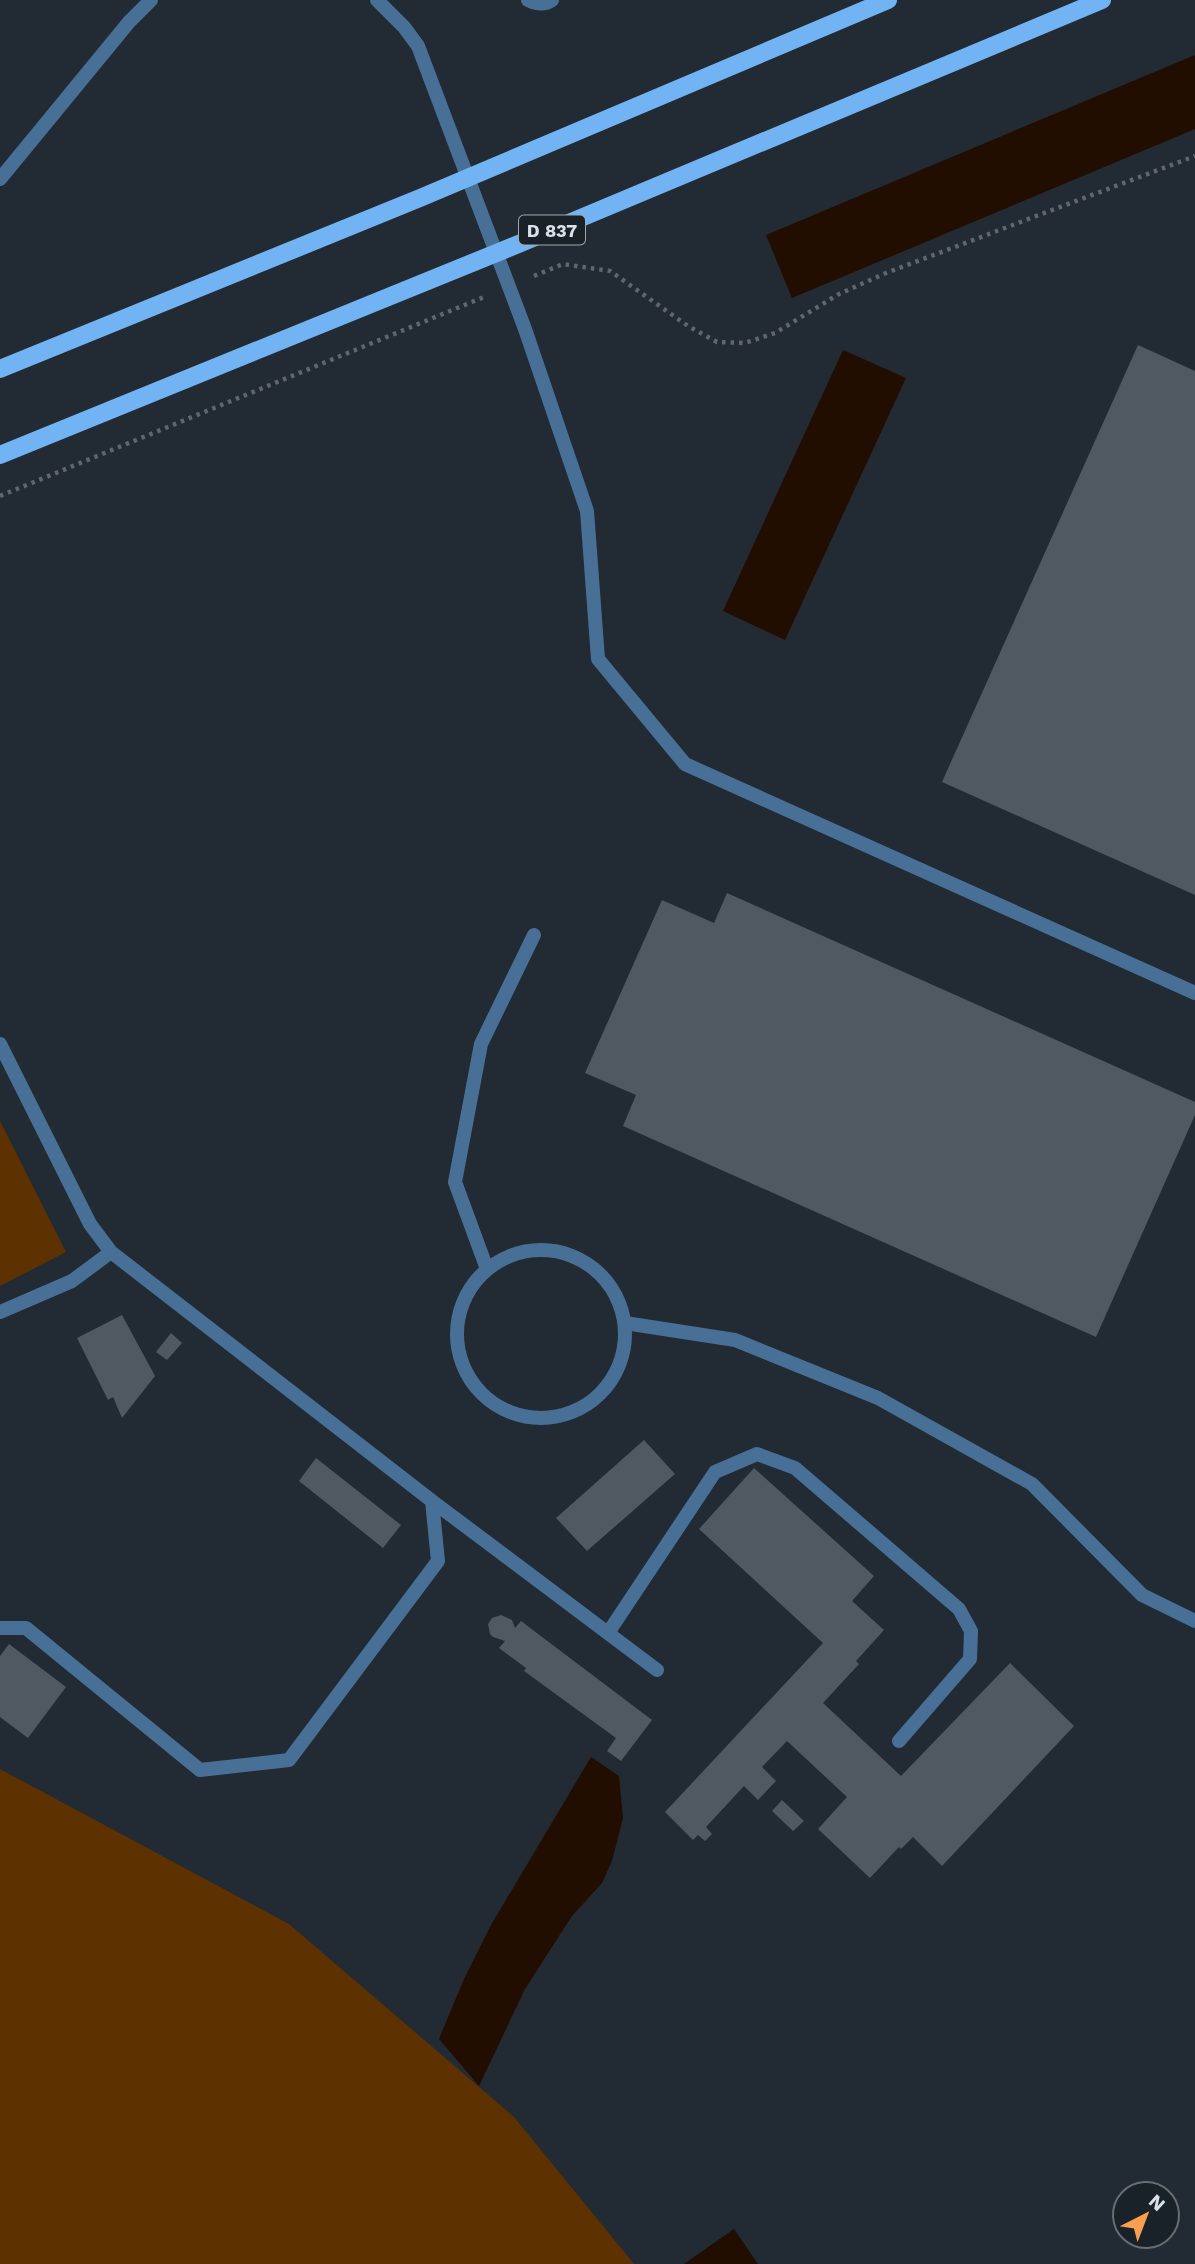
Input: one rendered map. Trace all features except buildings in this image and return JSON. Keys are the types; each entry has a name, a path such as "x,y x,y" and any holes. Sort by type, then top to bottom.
{"main road":[{"path":"0,369 421,198 888,0"},
{"name":"D 837","path":"0,455 521,243 1102,0"}],"lane":[{"path":"0,179 129,22 151,0"},
{"path":"377,0 404,27 418,46 525,329 587,510 598,659 685,764 1195,993"},
{"path":"528,0 548,3 552,0"},
{"path":"486,1269 455,1182 481,1044 534,935"},
{"path":"0,1044 90,1224 111,1252 432,1501 657,1670"},
{"path":"534,1249 560,1251 584,1261 603,1277 618,1298 625,1323 624,1352 613,1379 594,1401 568,1415 539,1419 510,1413 486,1398 467,1375 457,1348 458,1318 468,1291 486,1269 509,1256 534,1249"},
{"path":"0,1312 72,1281 111,1252"},
{"path":"625,1323 735,1340 877,1398 1032,1484 1142,1595 1195,1621"},
{"path":"608,1633 715,1472 757,1454 795,1468 959,1609 971,1631 970,1659 899,1741"},
{"path":"0,1628 26,1628 200,1770 289,1760 438,1561 432,1501"}],"path":[{"path":"524,280 563,264 610,271 688,326 717,342 745,343 775,333 839,294 887,273 1195,156"},
{"path":"0,496 486,296"}],"shaded area":[{"path":"1195,55 1195,129 792,298 766,235"},
{"path":"843,350 906,378 785,640 723,611"},
{"path":"0,1121 66,1252 0,1286"},
{"path":"591,1757 619,1776 623,1818 612,1861 602,1883 572,1916 525,1989 479,2086 439,2039 464,1979 491,1925"},
{"path":"0,1769 289,1924 514,2117 634,2264 0,2264"},
{"path":"734,2229 758,2264 684,2264"}]}
